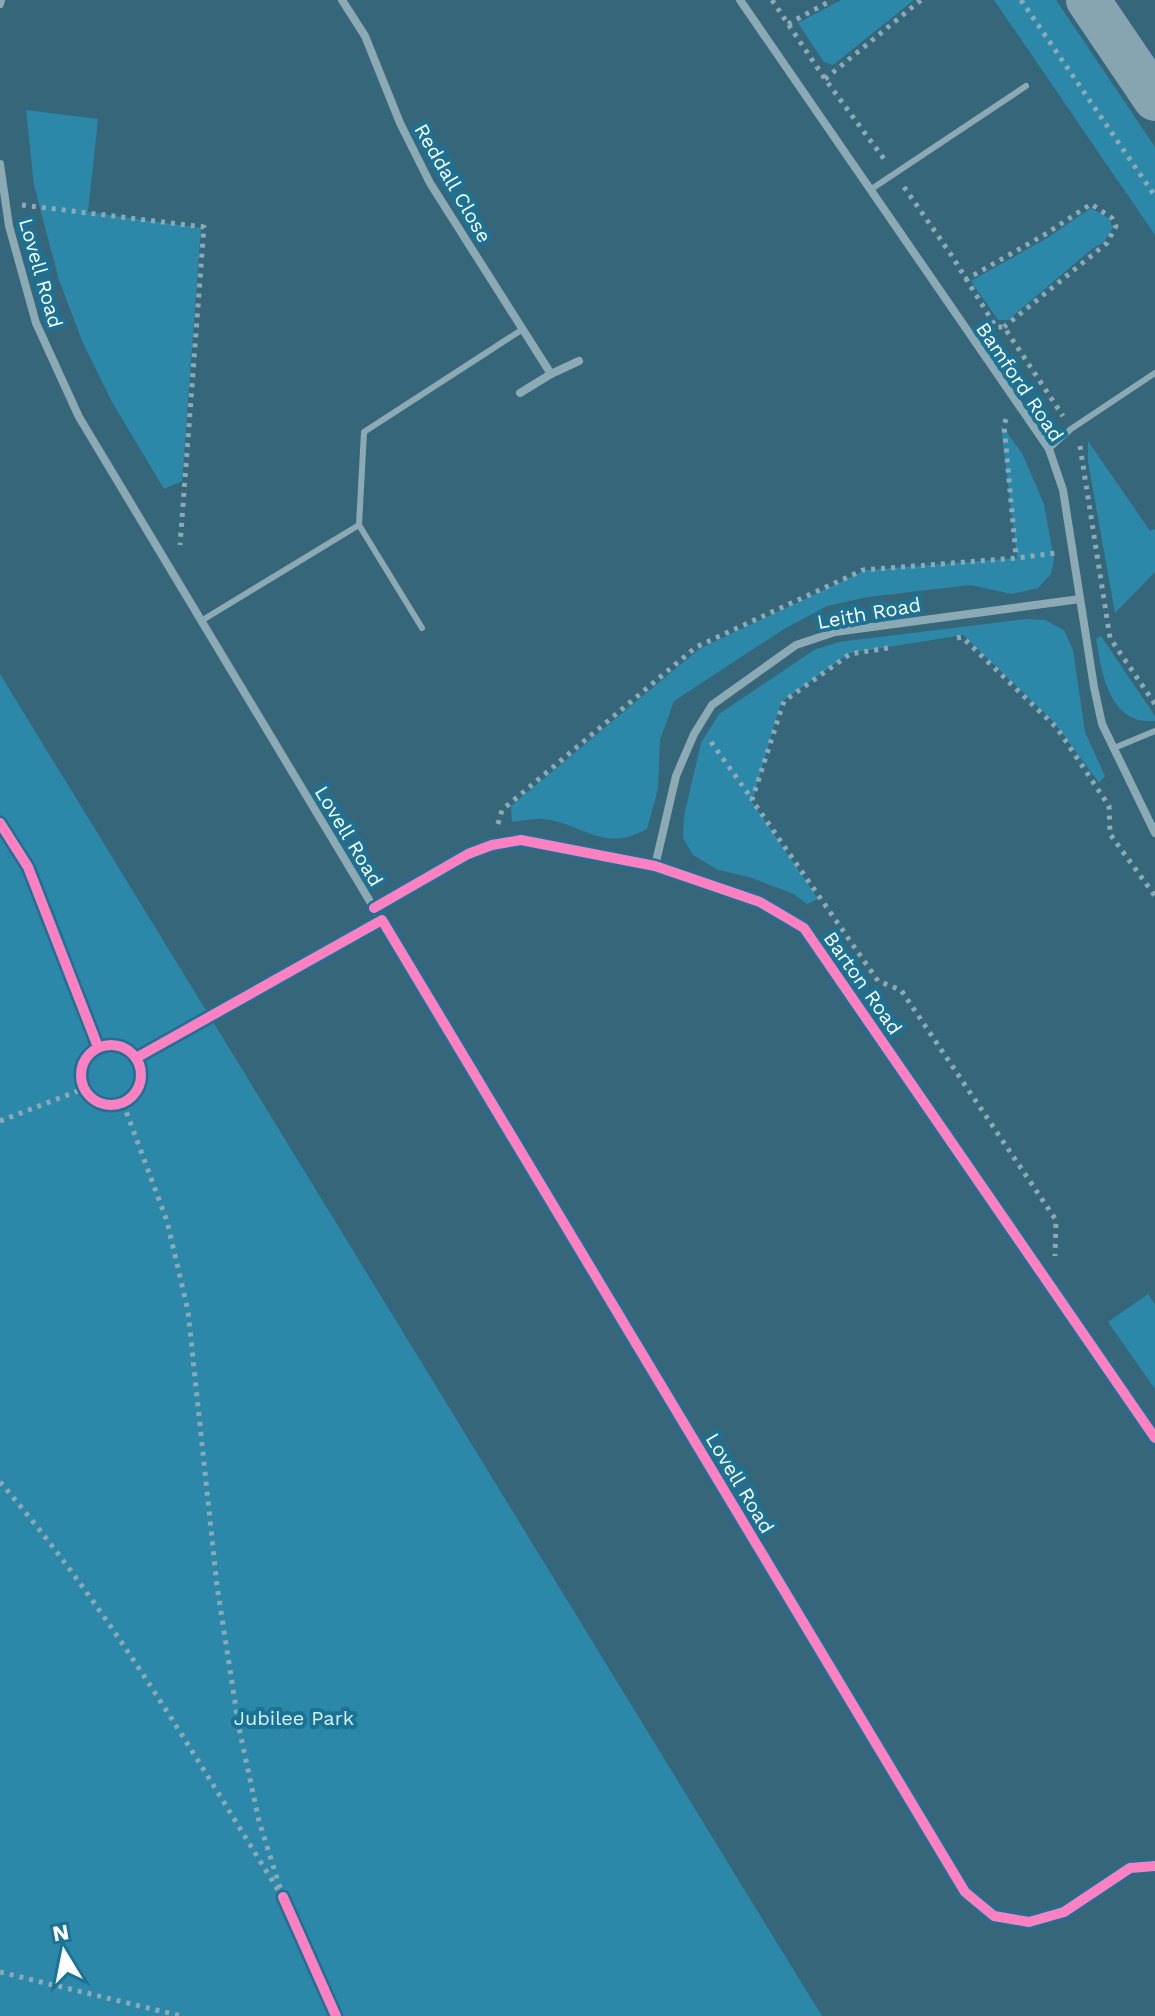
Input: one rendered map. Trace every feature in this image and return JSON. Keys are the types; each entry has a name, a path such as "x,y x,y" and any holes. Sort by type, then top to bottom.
{"street":[{"name":"Reddall Close","path":"342,0 365,36 400,123 430,183 551,374"},
{"name":"Bamford Road","path":"740,0 1049,449 1063,490 1102,724 1155,833"},
{"path":"1088,0 1155,99"},
{"name":"Lovell Road","path":"0,164 9,226 36,323 79,417 965,1892 994,1916 1029,1922 1064,1912 1130,1868 1155,1866"},
{"path":"520,393 579,361"},
{"name":"Leith Road","path":"655,866 676,776 699,725 712,705 796,645 835,632 1080,599"},
{"name":"Barton Road","path":"374,908 468,854 492,845 521,840 655,866 760,902 804,928 1155,1438"}],"lane":[{"path":"870,190 1026,86"},
{"path":"422,628 359,525 364,432 523,329"},
{"path":"1049,449 1071,429 1155,373"},
{"path":"201,621 359,525"},
{"path":"1114,748 1155,731"},
{"path":"230,1007 382,920"}],"path":[{"path":"788,24 832,0"},
{"path":"825,79 921,0"},
{"path":"1021,0 1155,196"},
{"path":"6,202 204,227 180,546 167,564"},
{"path":"965,280 1091,204 1112,218 1116,226 1107,243 1004,327"},
{"path":"1012,398 1004,425 1016,557"},
{"path":"948,639 962,637 1057,728 1109,806 1110,834 1155,896"},
{"path":"752,800 784,701 850,654 892,647"},
{"path":"699,725 878,981 901,990 1056,1220 1054,1262 1044,1276"},
{"path":"0,1121 84,1088"},
{"path":"122,1102 167,1221 188,1311 217,1586 239,1728 259,1821 289,1912"},
{"path":"0,1482 45,1535 143,1671 283,1897"},
{"path":"0,1972 181,2016"}],"green space":[{"path":"841,0 914,0 833,65 824,62 798,23"},
{"path":"994,0 1056,0 1155,147 1155,235"},
{"path":"26,110 98,119 88,212 201,228 182,481 164,489 112,402 83,343 59,280 34,185"},
{"path":"1091,208 1109,219 1113,227 1104,242 1008,320 998,320 971,281 1047,238"},
{"path":"1001,425 1022,453 1044,504 1054,560 1051,574 1038,588 1012,594 970,585 868,597 827,606 784,629 674,701 660,740 658,789 647,829 631,836 606,838 544,819 512,822 511,806 699,649 866,570 1017,558"},
{"path":"1088,441 1150,531 1155,529 1155,572 1115,613 1088,462"},
{"path":"1026,619 1045,620 1064,630 1073,650 1085,732 1105,776 1099,783 1054,722 963,635 850,653 781,702 752,802 818,899 807,904 794,894 749,877 718,870 693,855 683,838 684,816 701,743 719,714 814,650 839,642"},
{"path":"1101,636 1155,716 1155,721 1127,715 1110,694 1096,639"},
{"name":"Jubilee Park","path":"0,674 747,1894 822,2016 0,2016"},
{"path":"1148,1294 1155,1304 1155,1389 1108,1322"}],"cycle path":[{"path":"0,823 28,867 98,1047"},
{"path":"374,908 468,854 492,845 521,840 655,866 760,902 804,928 1155,1438"},
{"path":"136,1058 382,920 965,1892 994,1916 1029,1922 1064,1912 1130,1868 1155,1866"},
{"path":"111,1045 123,1047 132,1054 139,1063 141,1075 139,1087 132,1096 123,1103 111,1105 99,1103 90,1096 83,1087 81,1075 83,1063 90,1054 99,1047 111,1045"},
{"path":"283,1897 336,2016"}]}
